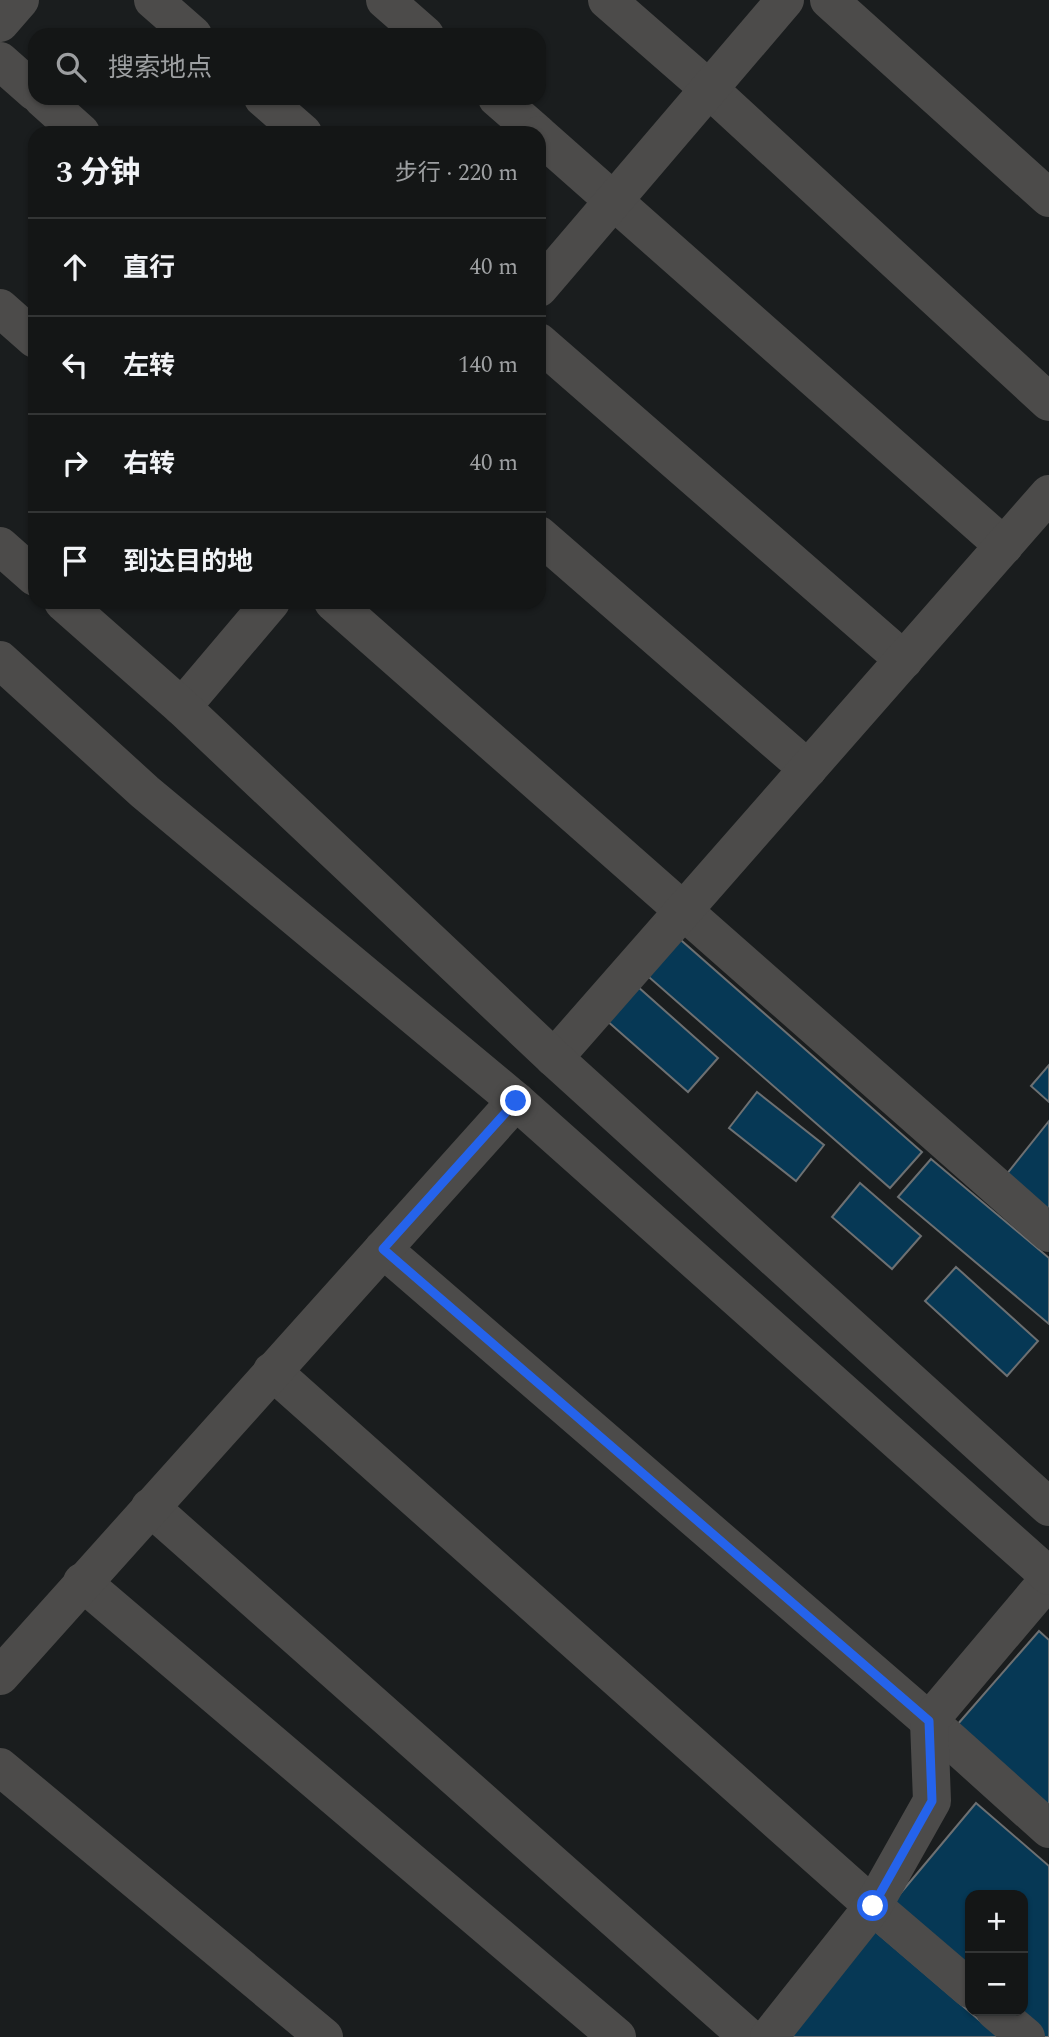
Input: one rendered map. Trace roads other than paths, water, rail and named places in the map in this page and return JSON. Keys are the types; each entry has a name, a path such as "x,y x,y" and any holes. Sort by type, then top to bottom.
{"street":[{"path":"0,23 20,0"},
{"path":"153,0 184,28"},
{"path":"385,0 417,28"},
{"path":"607,0 709,89 1049,402"},
{"path":"546,280 785,0"},
{"path":"829,0 1049,198"},
{"path":"0,61 28,86"},
{"path":"50,105 73,126"},
{"path":"272,105 295,126"},
{"path":"505,105 529,126"},
{"path":"546,141 1004,545"},
{"path":"0,308 28,333"},
{"path":"546,348 904,660"},
{"path":"554,1058 1049,494"},
{"path":"546,541 808,769"},
{"path":"0,546 28,571"},
{"path":"71,609 182,706 554,1058 1049,1507"},
{"path":"182,706 265,609"},
{"path":"341,609 1049,1233"},
{"path":"0,660 145,792 516,1101 1049,1578 929,1721 932,1801 873,1906 769,2037"},
{"path":"0,1676 516,1101"},
{"path":"383,1249 929,1721 1049,1829"},
{"path":"272,1371 965,1985"},
{"path":"150,1507 748,2037"},
{"path":"82,1582 617,2037"},
{"path":"0,1767 324,2037"},
{"path":"1001,2016 1026,2037"}]}
